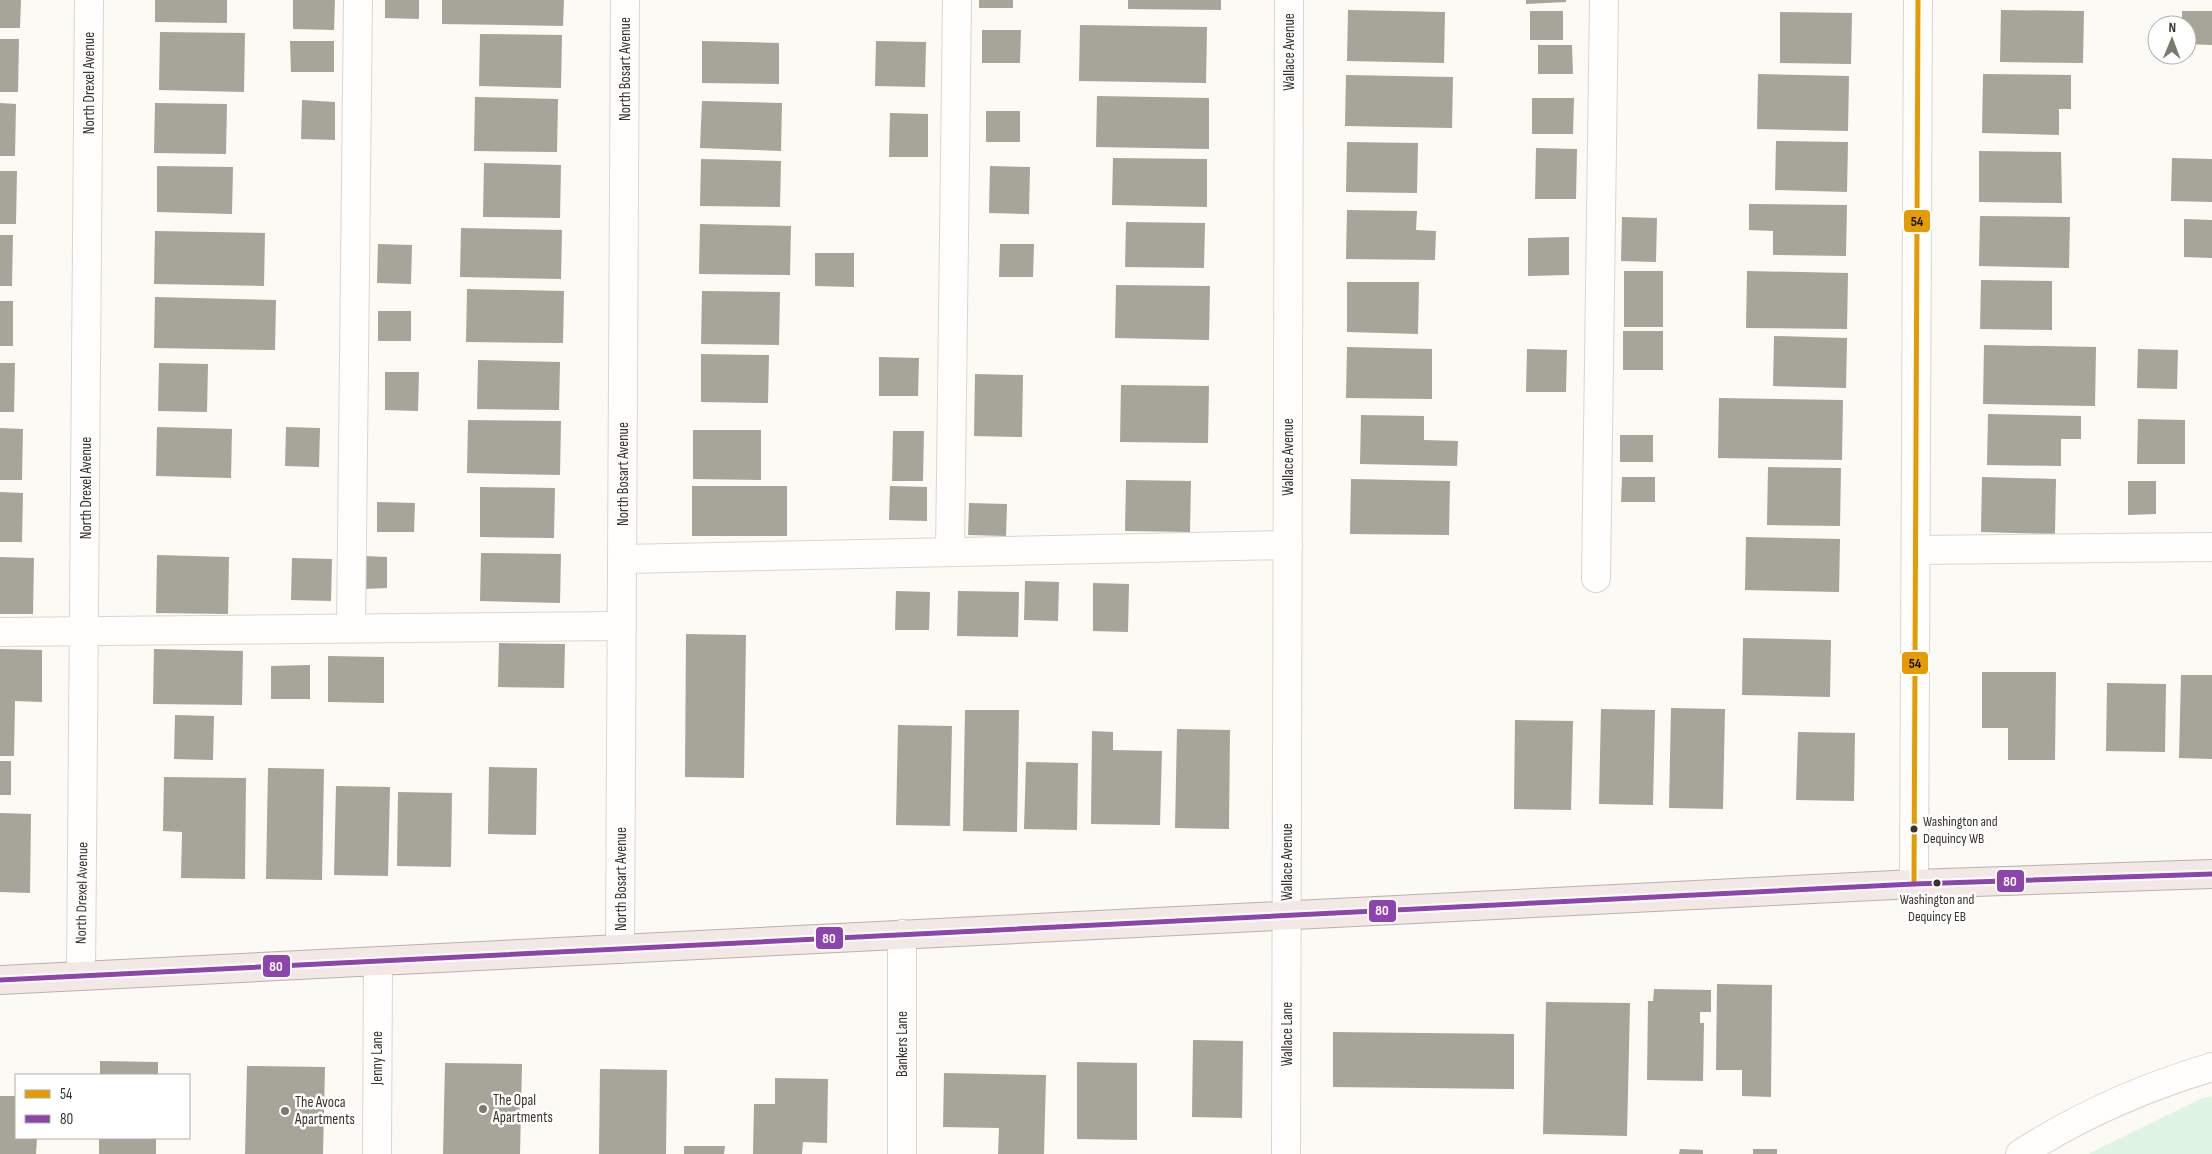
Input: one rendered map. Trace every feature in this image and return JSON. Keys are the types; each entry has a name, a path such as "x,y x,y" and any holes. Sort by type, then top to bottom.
{"main road":[{"path":"0,980 1287,914 1914,884 2212,874"}],"street":[{"name":"North Drexel Avenue","path":"81,976 89,0"},
{"path":"351,628 358,0"},
{"name":"North Bosart Avenue","path":"620,948 625,0"},
{"path":"950,552 957,0"},
{"name":"Wallace Avenue","path":"1287,914 1289,0"},
{"path":"1596,578 1604,0"},
{"path":"1914,884 1918,0"},
{"path":"623,560 1288,545"},
{"path":"1916,550 2212,546"},
{"path":"0,632 622,626"},
{"name":"Wallace Lane","path":"1286,1154 1287,914"},
{"name":"Bankers Lane","path":"902,934 902,1154"},
{"name":"Jenny Lane","path":"377,1154 378,962"},
{"path":"2020,1154 2048,1137 2138,1092 2212,1066"}],"green space":[{"path":"2212,1096 2212,1154 2088,1154 2200,1099"}],"building":[{"path":"0,0 21,0 20,28 0,28"},
{"path":"155,0 227,0 227,23 155,22"},
{"path":"293,0 335,0 334,30 293,29"},
{"path":"385,0 419,0 419,19 385,18"},
{"path":"442,0 564,0 563,26 442,24"},
{"path":"979,0 1013,0 1013,8 979,8"},
{"path":"1128,0 1221,0 1221,10 1128,9"},
{"path":"1526,0 1566,0 1566,2 1526,4"},
{"path":"1348,10 1445,12 1444,63 1347,61"},
{"path":"2001,10 2084,11 2083,63 2000,62"},
{"path":"1530,11 1563,11 1563,40 1530,40"},
{"path":"2182,11 2212,11 2212,45 2197,44 2197,15 2182,15"},
{"path":"1780,12 1852,13 1851,64 1780,63"},
{"path":"1080,25 1207,27 1206,83 1079,81"},
{"path":"982,30 1021,30 1020,63 982,63"},
{"path":"160,32 245,33 244,92 159,90"},
{"path":"480,34 562,35 561,88 479,86"},
{"path":"0,39 19,39 18,92 0,92"},
{"path":"290,41 334,41 334,72 291,72"},
{"path":"702,41 779,43 779,84 702,83"},
{"path":"876,41 926,42 925,87 875,86"},
{"path":"1538,45 1572,45 1573,74 1538,74"},
{"path":"1758,74 1849,76 1848,131 1757,129"},
{"path":"1983,74 2071,75 2071,109 2059,109 2059,135 1982,133"},
{"path":"1346,75 1453,77 1452,128 1345,126"},
{"path":"1097,96 1209,98 1209,149 1096,147"},
{"path":"475,97 558,99 557,152 474,151"},
{"path":"1532,98 1574,98 1573,134 1532,134"},
{"path":"302,100 335,102 335,140 301,139"},
{"path":"702,101 782,103 781,151 700,148"},
{"path":"0,103 16,104 15,156 0,156"},
{"path":"155,103 227,104 226,154 154,153"},
{"path":"986,111 1020,111 1020,142 986,142"},
{"path":"890,113 928,114 928,157 889,157"},
{"path":"1776,141 1848,142 1847,192 1775,190"},
{"path":"1347,142 1418,143 1417,193 1346,192"},
{"path":"1536,148 1577,149 1576,199 1535,199"},
{"path":"1979,151 2061,152 2062,203 1979,202"},
{"path":"1113,158 1207,159 1207,207 1112,205"},
{"path":"2172,158 2212,159 2212,202 2171,201"},
{"path":"701,159 781,161 780,207 700,206"},
{"path":"484,163 561,165 560,218 483,217"},
{"path":"157,166 233,167 232,214 157,212"},
{"path":"990,166 1030,167 1029,214 989,213"},
{"path":"0,171 17,171 16,224 0,224"},
{"path":"1749,204 1847,205 1846,256 1773,255 1773,231 1749,230"},
{"path":"1347,210 1417,211 1416,230 1436,231 1435,260 1346,259"},
{"path":"1980,216 2070,217 2069,268 1979,266"},
{"path":"1622,217 1657,218 1656,262 1621,261"},
{"path":"2184,219 2212,220 2212,258 2184,257"},
{"path":"1126,222 1205,223 1204,268 1125,267"},
{"path":"700,224 791,226 790,275 699,274"},
{"path":"461,228 562,230 561,279 460,277"},
{"path":"155,231 265,233 264,286 154,284"},
{"path":"0,235 13,235 12,286 0,286"},
{"path":"1569,237 1569,275 1528,276 1528,238"},
{"path":"378,244 412,245 411,284 377,283"},
{"path":"1000,244 1034,244 1033,277 999,277"},
{"path":"815,253 854,253 854,287 815,286"},
{"path":"1624,271 1663,271 1663,327 1624,327"},
{"path":"1747,271 1848,273 1847,329 1746,328"},
{"path":"1981,280 2052,281 2052,330 1980,329"},
{"path":"1347,282 1419,282 1418,334 1347,332"},
{"path":"1116,285 1210,286 1209,340 1115,338"},
{"path":"467,289 564,291 563,343 466,342"},
{"path":"702,291 780,292 779,345 701,344"},
{"path":"155,297 276,300 275,350 154,348"},
{"path":"0,301 13,301 13,346 0,346"},
{"path":"378,311 411,311 411,341 378,341"},
{"path":"1623,331 1663,331 1663,370 1623,370"},
{"path":"1774,336 1847,338 1846,388 1773,386"},
{"path":"1984,345 2096,347 2095,406 1983,404"},
{"path":"1347,347 1432,349 1432,399 1346,398"},
{"path":"1527,349 1567,350 1566,392 1526,392"},
{"path":"2138,349 2178,350 2177,389 2137,388"},
{"path":"701,354 769,355 768,403 701,402"},
{"path":"879,357 919,358 918,396 879,396"},
{"path":"478,360 560,362 559,410 477,409"},
{"path":"0,363 15,363 14,412 0,412"},
{"path":"159,363 208,364 207,412 158,411"},
{"path":"385,372 419,372 418,411 385,410"},
{"path":"975,374 1023,375 1022,437 974,436"},
{"path":"1121,385 1209,386 1208,443 1120,442"},
{"path":"1719,398 1843,400 1842,460 1718,458"},
{"path":"1988,414 2081,416 2081,439 2061,439 2061,466 1987,465"},
{"path":"1361,415 1424,416 1424,440 1458,441 1457,466 1360,464"},
{"path":"2138,419 2185,420 2185,464 2137,464"},
{"path":"468,420 561,421 560,475 467,473"},
{"path":"157,427 232,429 231,478 156,476"},
{"path":"286,427 320,428 319,467 285,466"},
{"path":"0,428 23,429 22,480 0,480"},
{"path":"693,430 761,430 761,480 693,479"},
{"path":"893,431 924,431 923,481 892,481"},
{"path":"1620,435 1653,435 1653,462 1620,462"},
{"path":"1768,467 1841,468 1840,526 1767,525"},
{"path":"1622,477 1655,477 1655,502 1621,502"},
{"path":"1982,477 2056,479 2055,534 1981,532"},
{"path":"1351,479 1450,481 1449,535 1350,534"},
{"path":"1126,480 1191,481 1190,532 1125,531"},
{"path":"2128,481 2156,481 2156,514 2128,515"},
{"path":"692,486 787,486 787,536 692,536"},
{"path":"890,486 927,487 927,521 889,520"},
{"path":"480,487 555,488 554,538 480,537"},
{"path":"0,492 23,493 22,542 0,542"},
{"path":"377,502 415,503 414,532 377,532"},
{"path":"969,503 1007,504 1006,536 968,535"},
{"path":"1746,537 1840,539 1839,592 1745,590"},
{"path":"481,553 561,554 560,603 480,601"},
{"path":"157,555 229,557 228,614 156,613"},
{"path":"364,556 387,557 387,588 364,589"},
{"path":"0,557 34,558 33,614 0,614"},
{"path":"292,558 332,559 331,601 291,600"},
{"path":"1025,581 1059,582 1058,621 1024,620"},
{"path":"1093,583 1129,584 1128,632 1093,631"},
{"path":"896,591 930,592 929,630 895,630"},
{"path":"958,591 1019,592 1018,637 957,636"},
{"path":"686,634 746,635 744,778 685,777"},
{"path":"1743,638 1831,640 1830,697 1742,695"},
{"path":"499,643 565,644 564,688 498,687"},
{"path":"0,649 42,650 42,702 15,701 14,756 0,756"},
{"path":"154,649 243,651 242,705 153,704"},
{"path":"328,656 384,657 384,703 328,702"},
{"path":"310,665 310,699 271,699 271,666"},
{"path":"1982,672 2056,672 2055,760 2008,760 2008,728 1982,728"},
{"path":"2181,675 2212,675 2212,759 2179,758"},
{"path":"2107,683 2166,684 2165,752 2106,751"},
{"path":"1671,708 1725,709 1723,809 1669,808"},
{"path":"1601,709 1655,710 1653,805 1599,804"},
{"path":"965,710 1019,710 1017,832 963,831"},
{"path":"175,715 214,716 213,760 174,759"},
{"path":"1515,720 1573,721 1571,810 1514,809"},
{"path":"898,725 952,726 950,826 896,825"},
{"path":"1177,729 1230,730 1229,829 1175,828"},
{"path":"1092,731 1113,732 1113,750 1162,751 1160,825 1091,824"},
{"path":"1798,732 1855,733 1854,801 1796,800"},
{"path":"0,761 11,761 11,795 0,795"},
{"path":"1026,762 1078,763 1077,830 1024,829"},
{"path":"489,767 537,768 536,835 488,834"},
{"path":"268,768 324,769 322,880 266,879"},
{"path":"164,777 246,778 245,879 181,878 182,832 163,831"},
{"path":"336,786 390,787 388,876 334,875"},
{"path":"398,792 452,793 451,867 397,866"},
{"path":"0,813 31,814 30,893 0,892"},
{"path":"1717,984 1772,985 1771,1097 1742,1096 1742,1070 1716,1070"},
{"path":"1654,989 1711,990 1711,1012 1700,1012 1700,1023 1704,1023 1703,1081 1647,1080 1648,1001 1653,1001"},
{"path":"1546,1002 1630,1003 1627,1136 1543,1134"},
{"path":"1333,1032 1514,1034 1514,1089 1333,1087"},
{"path":"1193,1040 1243,1041 1242,1118 1192,1117"},
{"path":"100,1061 158,1062 158,1074 100,1074"},
{"path":"1077,1062 1137,1063 1137,1140 1077,1139"},
{"name":"The Opal Apartments","path":"445,1063 522,1064 520,1154 443,1154"},
{"name":"The Avoca Apartments","path":"247,1066 325,1067 323,1154 245,1154"},
{"path":"600,1069 667,1070 666,1154 599,1154"},
{"path":"944,1073 1046,1075 1044,1154 998,1154 999,1128 943,1127"},
{"path":"775,1078 828,1079 827,1143 803,1142 802,1154 753,1154 754,1104 775,1104"},
{"path":"0,1096 15,1096 15,1139 37,1139 36,1154 0,1154"},
{"path":"99,1139 156,1139 156,1154 99,1154"},
{"path":"684,1146 725,1146 724,1154 684,1154"},
{"path":"1680,1149 1703,1150 1703,1154 1679,1154"},
{"path":"1753,1149 1777,1149 1777,1154 1753,1154"}],"transit line":[{"name":"54","path":"1914,884 1918,0"},
{"name":"80","path":"0,980 1914,884 2212,874"}],"place":[{"name":"Washington and Dequincy WB","path":"1914,829"},
{"name":"Washington and Dequincy EB","path":"1937,883"},
{"name":"The Opal Apartments","path":"483,1109"},
{"name":"The Avoca Apartments","path":"285,1111"}]}
